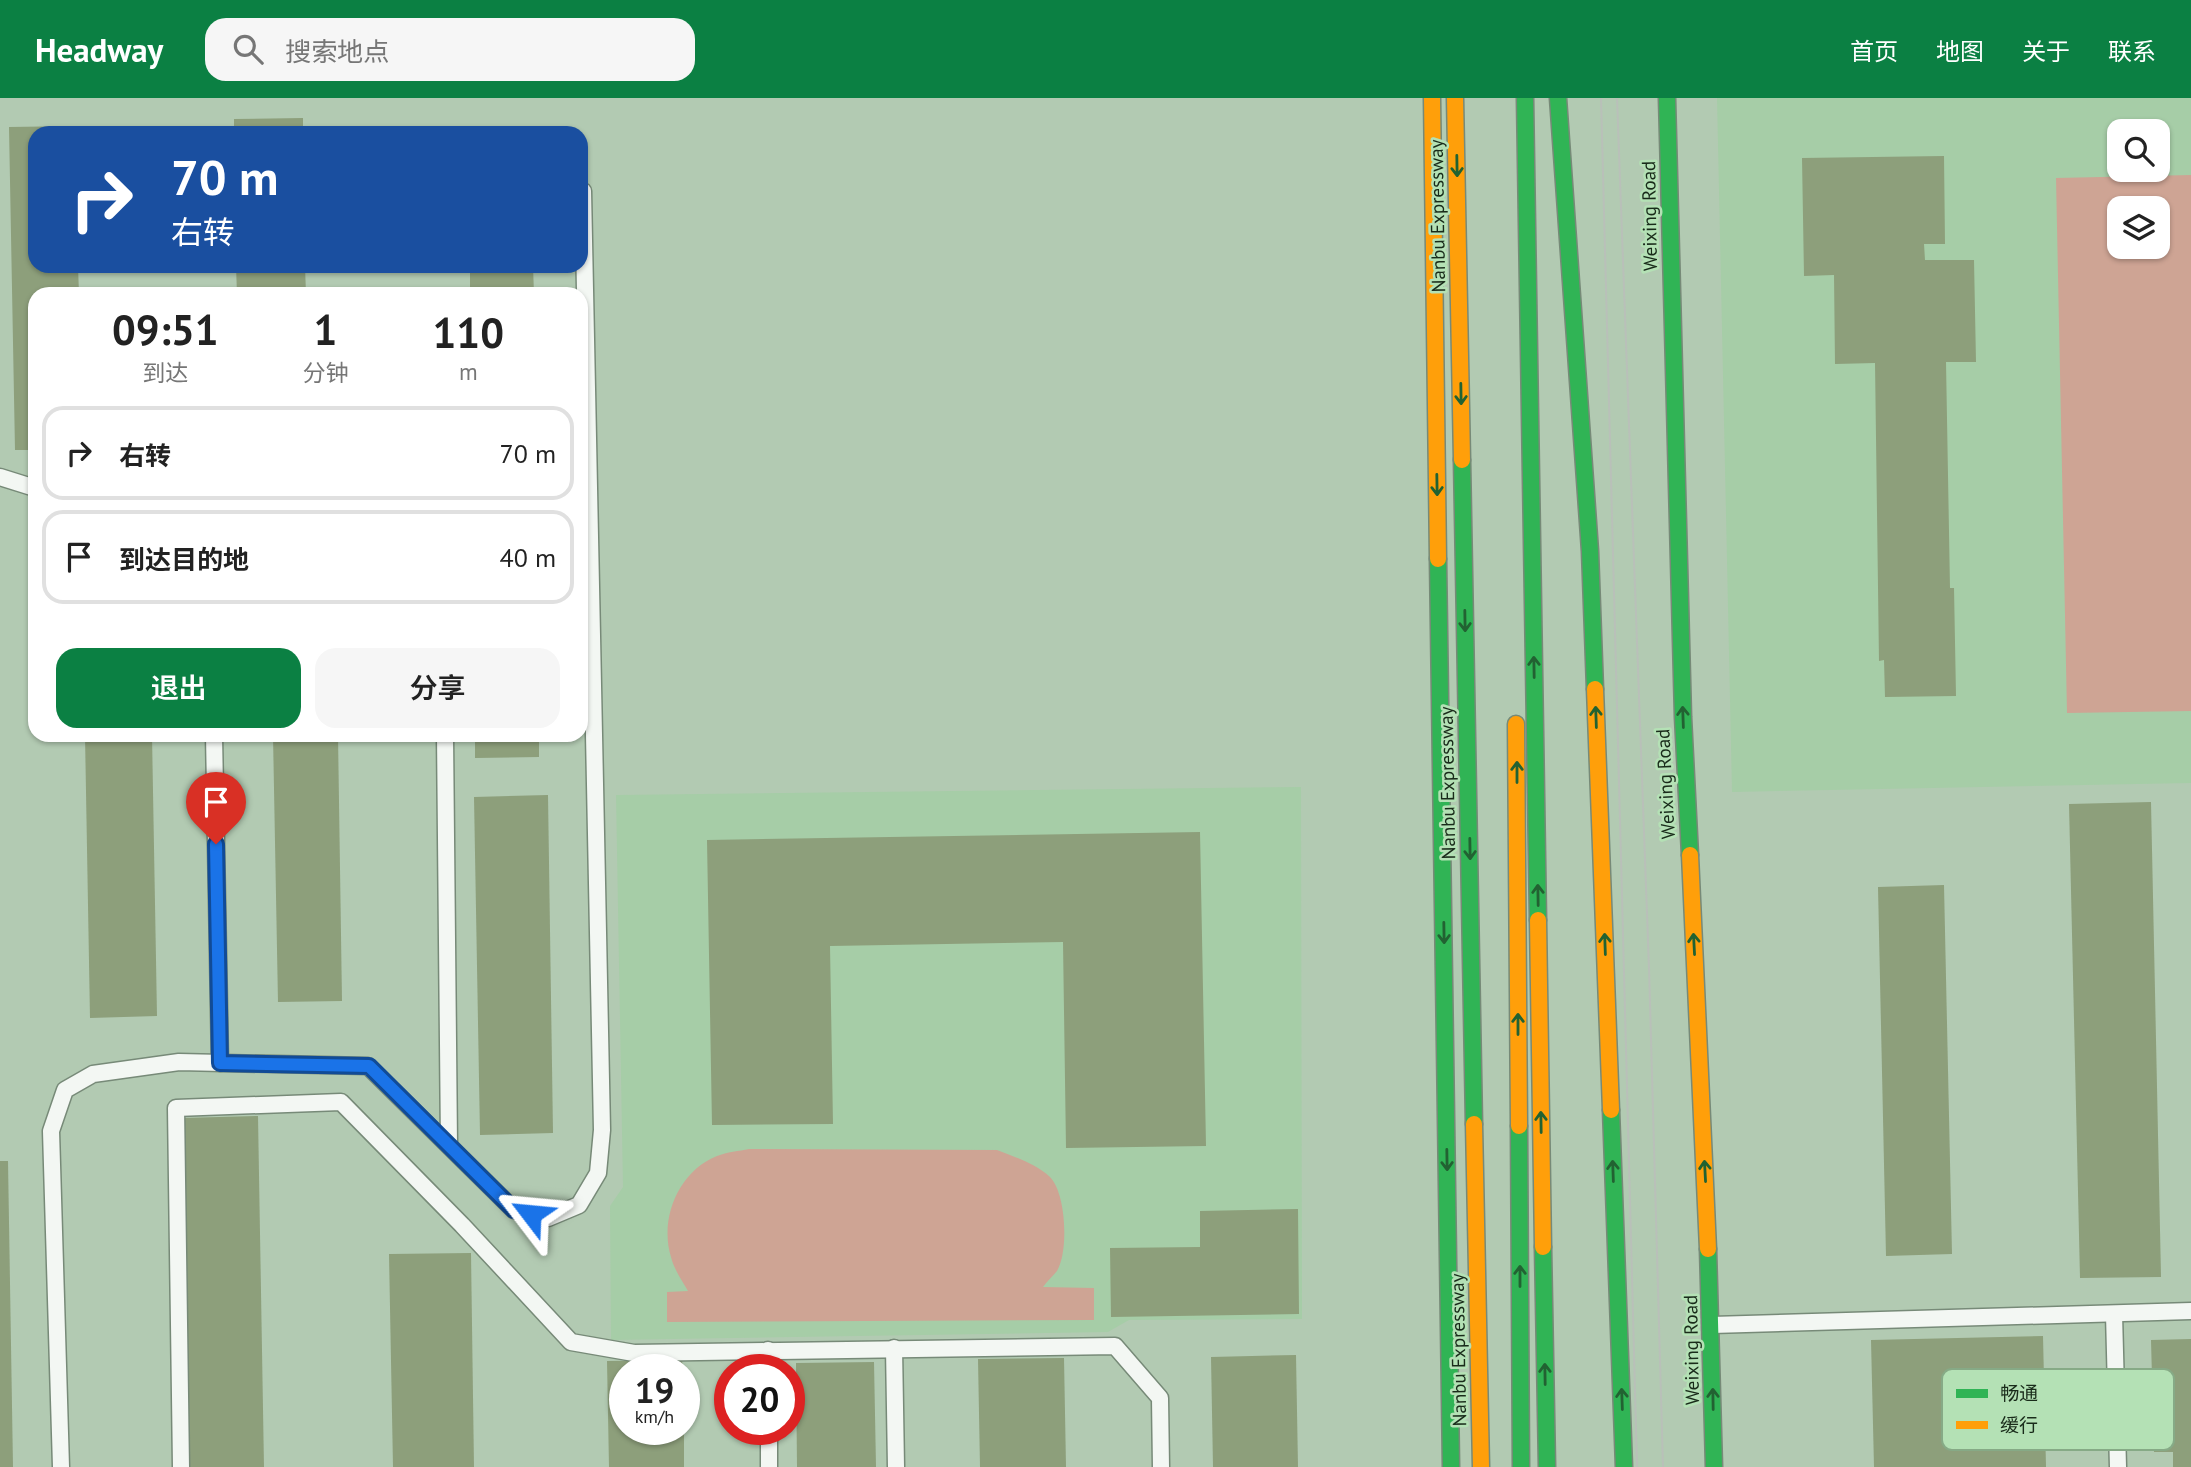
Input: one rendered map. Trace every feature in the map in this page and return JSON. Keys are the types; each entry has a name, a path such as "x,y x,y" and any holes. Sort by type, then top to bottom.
{"main road":[{"path":"1432,98 1451,1467"},
{"name":"Nanbu Expressway","path":"1455,98 1481,1467"},
{"path":"1512,98 1515,489"},
{"path":"1525,98 1547,1467"},
{"path":"1558,98 1590,551 1624,1467"},
{"name":"Weixing Road","path":"1667,98 1683,717 1712,1325 1714,1467"},
{"path":"1516,713 1521,1467"}],"lane":[{"path":"61,1467 51,1131 65,1090 93,1074 179,1062 369,1066 514,1210 548,1218 579,1205 598,1173 602,1116 588,434"},
{"path":"0,477 28,486"},
{"path":"214,742 220,1063"},
{"path":"445,742 449,1145"},
{"path":"181,1467 176,1108 341,1102 462,1225 571,1342 634,1353 1115,1346 1160,1398 1161,1467"},
{"path":"1712,1325 2191,1311"},
{"path":"2114,1314 2115,1369"},
{"path":"894,1348 896,1467"},
{"path":"769,1445 769,1467"}],"shaded area":[{"path":"1717,98 2191,98 2191,783 1732,792"},
{"path":"2170,175 2191,175 2191,711 2067,713 2056,178 2107,177 2107,182 2170,182"},
{"path":"1301,787 1302,1319 1129,1320 1108,1332 611,1340 610,1206 623,1187 616,795"},
{"path":"749,1149 997,1150 1018,1158 1050,1177 1060,1196 1064,1222 1061,1262 1043,1287 1094,1288 1094,1320 667,1322 667,1292 688,1291 674,1266 668,1242 670,1212 675,1198 692,1173 704,1163 721,1155"}],"building":[{"path":"303,118 303,126 234,126 234,119"},
{"path":"9,127 28,127 28,273 78,273 79,287 28,287 28,450 15,450"},
{"path":"1944,156 1945,244 1924,244 1925,260 1974,260 1976,362 1946,362 1950,588 1954,588 1956,696 1885,697 1884,660 1879,661 1875,363 1835,364 1834,275 1804,276 1802,158"},
{"path":"236,273 305,273 306,287 237,287"},
{"path":"470,273 533,273 534,287 470,287"},
{"path":"85,742 152,742 157,1016 90,1018"},
{"path":"273,742 338,742 342,1001 278,1002"},
{"path":"475,742 539,742 539,757 475,758"},
{"path":"548,795 553,1133 480,1135 474,797"},
{"path":"2151,802 2161,1277 2080,1278 2069,804"},
{"path":"1200,832 1206,1146 1066,1148 1063,942 830,946 833,1124 712,1125 707,840"},
{"path":"1944,885 1952,1254 1886,1256 1878,887"},
{"path":"258,1116 264,1467 188,1467 182,1118"},
{"path":"0,1161 8,1161 13,1467 0,1467"},
{"path":"1298,1209 1299,1314 1111,1317 1110,1248 1200,1247 1200,1211"},
{"path":"471,1253 474,1467 393,1467 389,1254"},
{"path":"2043,1336 2044,1369 1942,1369 1942,1450 2046,1450 2046,1467 1874,1467 1871,1340"},
{"path":"2191,1339 2191,1467 2173,1467 2173,1452 2154,1452 2174,1450 2174,1369 2152,1369 2151,1340"},
{"path":"1296,1355 1298,1467 1213,1467 1211,1357"},
{"path":"1064,1358 1066,1467 980,1467 978,1359"},
{"path":"607,1361 609,1445 684,1445 684,1467 609,1467"},
{"path":"874,1362 876,1467 797,1467 797,1445 805,1445 805,1363"}],"tram line":[{"path":"1601,98 1637,1467"},
{"path":"1617,98 1649,968 1663,1467"}],"traffic: fast":[{"path":"1525,98 1538,920"},
{"path":"1558,98 1590,551 1595,689"},
{"path":"1667,98 1683,717 1690,855"},
{"path":"1462,460 1474,1124"},
{"path":"1438,559 1451,1467"},
{"path":"1611,1110 1624,1467"},
{"path":"1519,1126 1521,1467"},
{"path":"1543,1247 1547,1467"},
{"path":"1708,1249 1714,1467"}],"traffic: slow":[{"path":"1432,98 1438,559"},
{"path":"1455,98 1462,460"},
{"path":"1595,689 1611,1110"},
{"path":"1516,724 1519,1126"},
{"path":"1690,855 1708,1249"},
{"path":"1538,920 1543,1247"},
{"path":"1474,1124 1481,1467"}],"route":[{"path":"216,844 220,1063 369,1066 514,1210 531,1214"}]}
